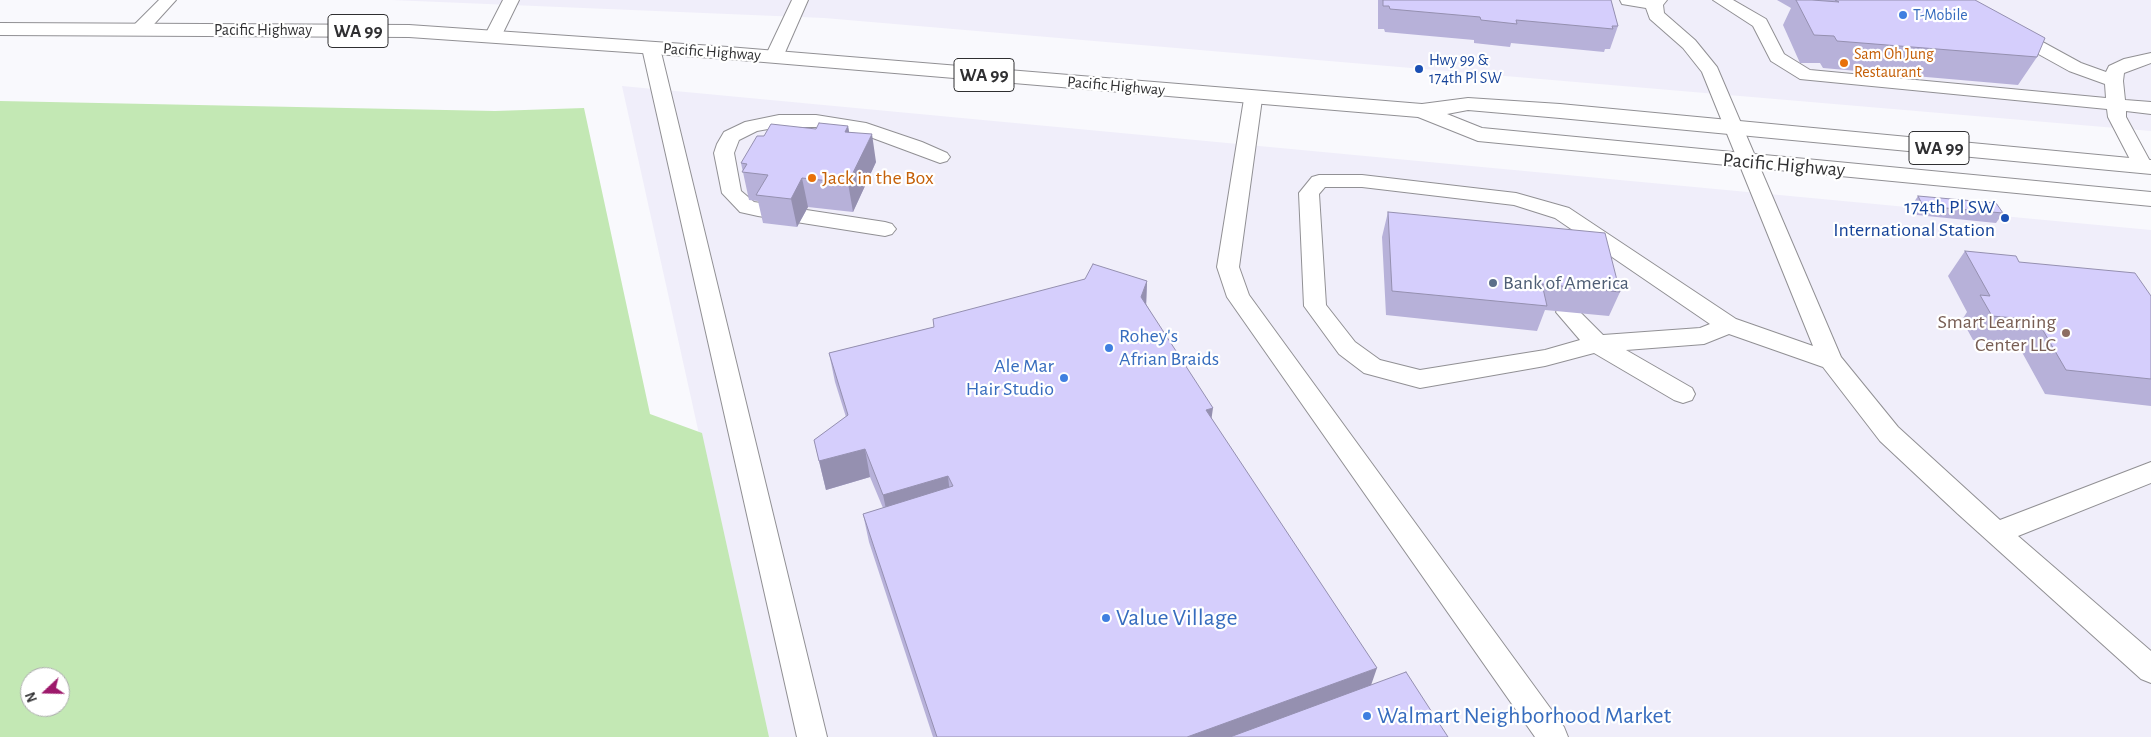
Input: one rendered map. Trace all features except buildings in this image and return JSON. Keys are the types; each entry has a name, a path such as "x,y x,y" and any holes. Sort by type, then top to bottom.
{"highway":[{"name":"Pacific Highway","path":"0,29 409,31 774,57 1253,99 1422,111 1468,104 2147,167"},
{"name":"Pacific Highway","path":"1422,111 1478,134 1749,162 2151,199"}],"lane":[{"path":"140,29 168,0"},
{"path":"493,37 511,0"},
{"path":"1628,0 1656,2 1656,15 1689,44 1711,71 1831,361 1888,434 1996,533 2151,670"},
{"path":"1721,0 1760,22 1777,58 1806,75 2151,108"},
{"path":"1954,0 2075,67 2114,81"},
{"path":"774,57 801,2"},
{"path":"651,48 812,737"},
{"path":"2147,167 2117,117 2114,81 2115,70 2151,58"},
{"path":"1253,99 1228,267 1238,297 1553,737"},
{"path":"885,228 747,207 732,192 729,184 724,154 726,144 732,136 752,126 779,120 816,122 866,129 940,157"},
{"path":"1728,325 1704,336 1597,344 1545,358 1420,379 1372,368 1347,348 1316,306 1310,193 1320,182 1362,182 1516,199 1562,213 1728,325 1831,361"},
{"path":"1555,236 1562,213"},
{"path":"1568,312 1597,344 1683,394"},
{"path":"1996,533 2151,472"}],"shaded area":[{"path":"391,0 2151,0 2151,131 824,18"},
{"path":"622,86 2151,230 2151,737 766,737"}],"green space":[{"path":"0,101 495,111 584,108 650,414 702,433 769,737 0,737"}],"place":[{"name":"T-Mobile","path":"1903,15"},
{"name":"Sam Oh Jung Restaurant","path":"1844,63"},
{"name":"Hwy 99 & 174th Pl SW","path":"1419,69"},
{"name":"Jack in the Box","path":"812,178"},
{"name":"174th Pl SW International Station","path":"2005,218"},
{"name":"Bank of America","path":"1493,283"},
{"name":"Smart Learning Center LLC","path":"2066,333"},
{"name":"Rohey's Afrian Braids","path":"1109,348"},
{"name":"Ale Mar Hair Studio","path":"1064,378"},
{"name":"Value Village","path":"1106,618"},
{"name":"Walmart Neighborhood Market","path":"1367,716"}]}
